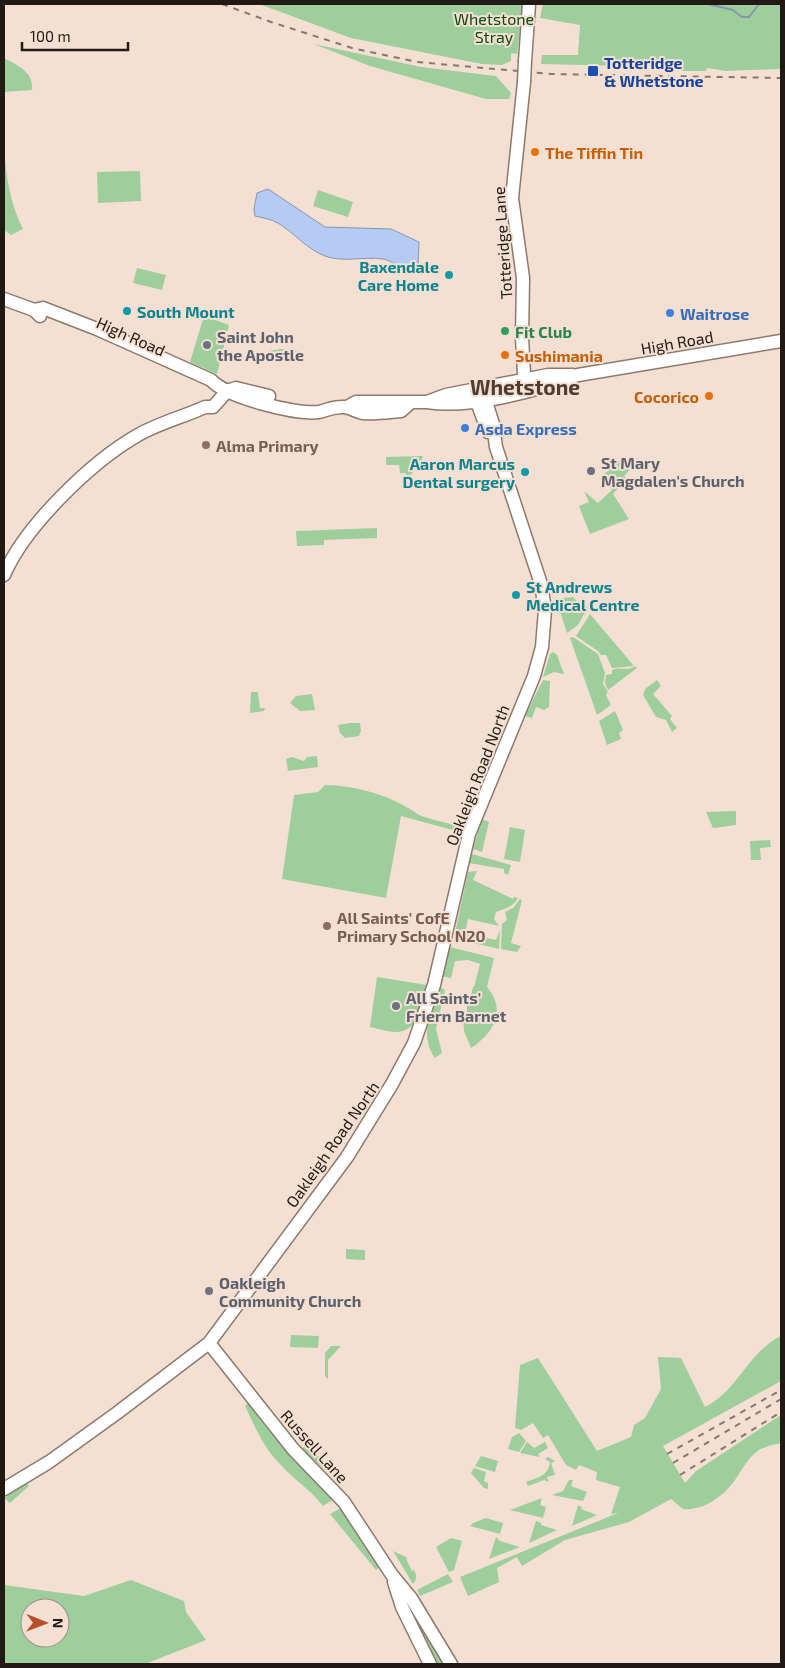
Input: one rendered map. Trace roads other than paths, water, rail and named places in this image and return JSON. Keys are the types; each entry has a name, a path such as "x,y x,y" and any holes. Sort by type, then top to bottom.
{"main road":[{"name":"Totteridge Lane","path":"524,386 523,287 512,198 530,4"},
{"name":"High Road","path":"4,299 34,310 43,308 97,329 211,380 216,386 228,390 233,396 293,409 319,412 327,408 346,408 356,402 400,401 409,404 427,402 448,405 479,395 524,386 556,374 578,376 781,341"},
{"path":"205,407 216,386"},
{"path":"4,575 10,560 32,531 60,499 99,462 147,430 205,407 216,405 228,390"},
{"name":"Oakleigh Road North","path":"4,1489 49,1462 118,1413 209,1343 347,1157 392,1084 414,1043 434,986 469,834 539,660 545,615 541,584 496,447 493,424 479,395"},
{"name":"Russell Lane","path":"209,1343 293,1449 344,1502 392,1575 411,1598 450,1664"},
{"name":"Russell Lane","path":"392,1575 402,1607 430,1664"}],"water":[{"path":"268,189 325,227 391,229 419,242 418,265 409,269 383,259 339,259 319,253 278,223 255,216 254,209 257,193"}],"waterway":[{"path":"708,4 733,10 742,17 749,17 759,4"}],"railway":[{"path":"222,4 352,48 417,62 551,74 781,78"},
{"path":"667,1454 781,1390"},
{"path":"673,1463 781,1399"},
{"path":"680,1475 781,1412"}],"place":[{"name":"Totteridge & Whetstone","path":"593,71"},
{"name":"The Tiffin Tin","path":"535,152"},
{"name":"Baxendale Care Home","path":"449,275"},
{"name":"South Mount","path":"127,311"},
{"name":"Waitrose","path":"670,313"},
{"name":"Fit Club","path":"505,331"},
{"name":"Saint John the Apostle","path":"207,345"},
{"name":"Sushimania","path":"505,355"},
{"name":"Cocorico","path":"709,396"},
{"name":"Asda Express","path":"465,428"},
{"name":"Alma Primary","path":"206,445"},
{"name":"St Mary Magdalen's Church","path":"591,471"},
{"name":"Aaron Marcus Dental surgery","path":"525,472"},
{"name":"St Andrews Medical Centre","path":"516,595"},
{"name":"All Saints' CofE Primary School N20","path":"327,926"},
{"name":"All Saints' Friern Barnet","path":"396,1006"},
{"name":"Oakleigh Community Church","path":"209,1291"}],"district":[{"name":"Whetstone","path":"525,386"}],"park label":[{"name":"Whetstone Stray","path":"494,27"}]}
